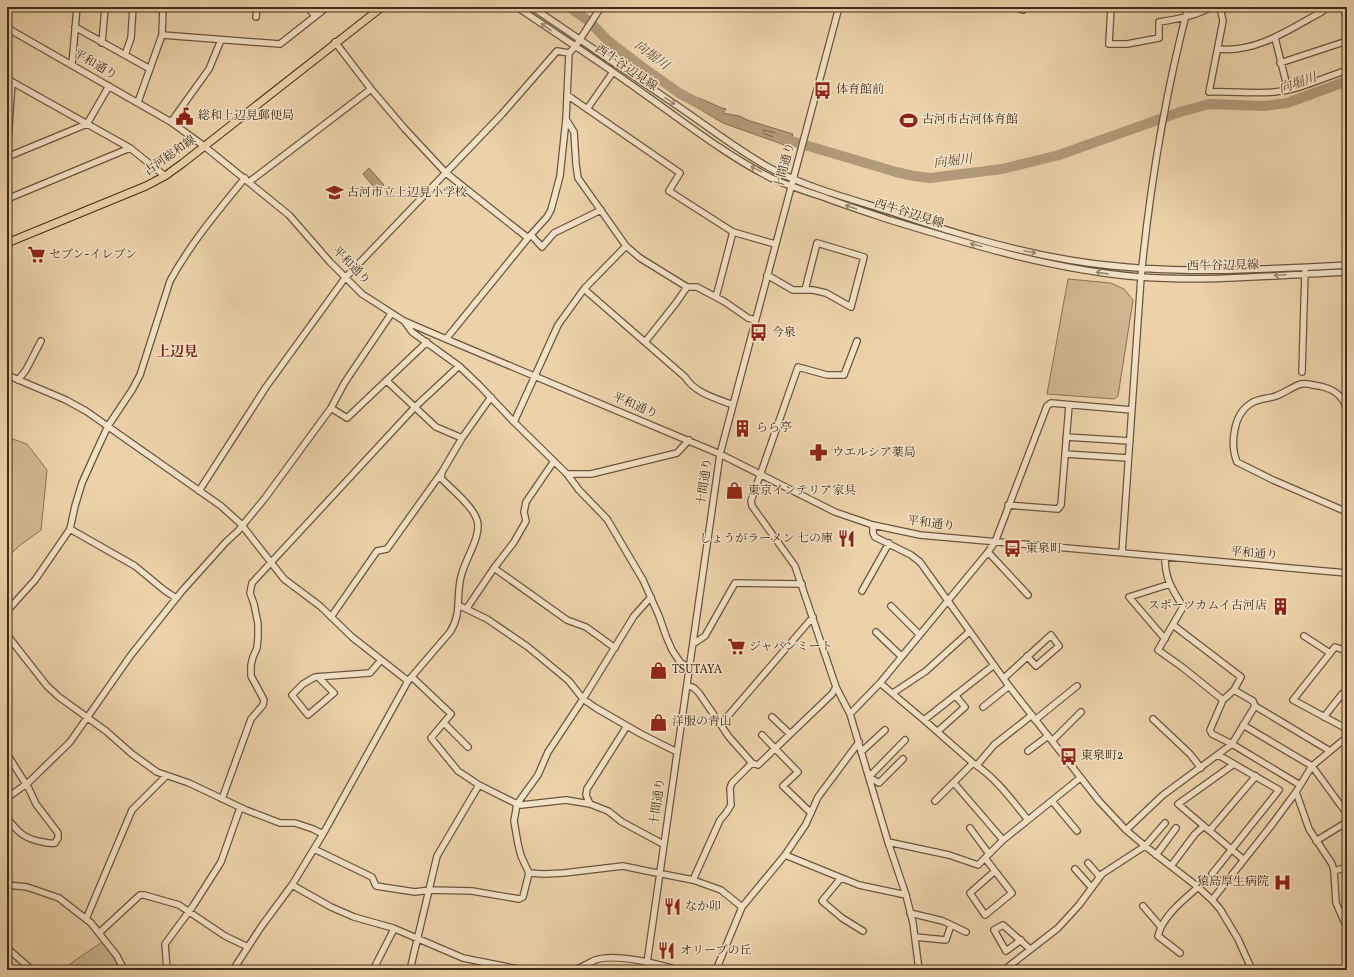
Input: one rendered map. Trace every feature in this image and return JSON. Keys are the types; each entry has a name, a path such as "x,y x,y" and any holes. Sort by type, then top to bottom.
{"main road":[{"name":"古河総和線","path":"7,243 134,191 165,176 335,42 382,7"}],"street":[{"path":"72,65 76,7"},
{"path":"102,43 105,7"},
{"path":"125,55 131,38 133,7"},
{"path":"138,102 162,35 163,7"},
{"path":"256,17 257,7"},
{"path":"310,7 310,10 315,16"},
{"path":"162,35 280,44 327,7"},
{"name":"西牛谷辺見線","path":"517,7 613,72 712,142 748,165 791,186 932,233 1031,260 1080,270 1141,277 1223,278 1347,272"},
{"name":"西牛谷辺見線","path":"532,7 735,147 771,168 793,178 894,213 994,244 1082,262 1142,267 1225,271 1347,265"},
{"path":"446,339 547,217 551,210 560,176 566,119 569,53 580,40 601,7"},
{"name":"十間通り","path":"646,970 720,454 839,7"},
{"path":"1015,7 1023,10 1025,7"},
{"path":"1110,7 1109,44 1127,44 1159,38 1159,22 1185,18 1201,13 1211,7"},
{"path":"1122,553 1142,267 1151,193 1165,110 1188,7"},
{"path":"1220,7 1223,22 1209,92 1258,93 1288,90 1347,70"},
{"path":"1218,49 1240,48 1255,45 1275,38 1323,11 1325,7"},
{"path":"1344,7 1347,23"},
{"path":"75,27 150,69"},
{"name":"平和通り","path":"7,28 138,102 171,122 204,146 289,215 345,278 362,294 391,314 446,339 689,440 720,454 823,507 874,526 920,535 1347,573"},
{"path":"1275,38 1280,63 1288,90"},
{"path":"171,122 209,69 221,40"},
{"path":"1280,63 1347,41"},
{"path":"335,42 371,89 405,129 446,173 530,236 542,247 554,233 601,210"},
{"path":"199,491 266,387 345,278 502,114 557,51 569,53"},
{"path":"588,109 613,72"},
{"path":"109,86 87,124 7,156 10,80 87,124 130,148 165,176"},
{"path":"7,611 36,580 70,529 82,483 108,426 140,375 170,281 176,269 193,244 247,180 371,89"},
{"path":"567,95 680,173 669,192 733,232 776,244"},
{"path":"566,119 574,132 576,173 581,183 626,246 640,258 688,287 697,287 716,297 748,318 755,320"},
{"path":"7,199 130,148"},
{"path":"716,297 733,232"},
{"path":"767,275 793,290 826,293 851,307 864,258 817,243 805,290"},
{"path":"514,422 558,325 584,290 626,246"},
{"path":"1302,372 1305,267"},
{"path":"645,342 688,287"},
{"path":"584,290 645,342 695,388 705,394 733,404"},
{"path":"7,798 26,784 70,742 131,655 176,598 243,526 331,408 345,382 391,314"},
{"path":"404,321 412,332 459,366 491,397 567,474 579,490 607,519 643,580 672,650 680,662 689,669"},
{"path":"18,380 26,370 41,341"},
{"path":"857,341 844,376 827,375 798,367 751,501 752,506 795,566 836,687 850,714 888,842 906,895 915,937 919,970"},
{"path":"331,408 347,418 427,342"},
{"path":"222,798 252,719 263,705 264,700 251,676 252,657 257,648 258,637 258,624 250,593 252,583 415,408 459,366"},
{"path":"7,375 66,400 108,426 221,506 243,526 284,579 320,606 352,638 381,660 410,679 451,714 431,738 458,771 479,785 517,804 521,805 566,800 590,804 608,811 622,822 663,844"},
{"path":"387,381 436,427 462,438"},
{"path":"1347,410 1341,397 1332,389 1317,385 1300,384 1276,396 1251,403 1239,415 1234,437 1234,456 1237,462 1273,480 1347,512"},
{"path":"331,617 377,552 387,548 392,542 442,472 462,438 491,397"},
{"path":"850,714 880,683 995,542 1047,406 1051,403 1132,410"},
{"path":"1008,505 1058,509 1061,505 1068,405"},
{"path":"1066,437 1130,441"},
{"path":"567,474 590,474 677,453 689,440"},
{"path":"1065,454 1128,458"},
{"path":"467,608 494,568 514,542 526,521 524,512 526,502 554,461"},
{"path":"233,970 261,927 292,885 314,849 410,679 452,629 456,620 458,591 462,573 476,538 478,526 477,519 471,509 441,478 442,472"},
{"path":"874,526 873,533 876,537 916,558 1009,686 1099,801 1126,830 1198,887 1220,909 1238,939 1252,970"},
{"path":"70,529 135,566 176,598"},
{"path":"862,591 889,543"},
{"path":"988,552 1028,595"},
{"path":"1165,557 1166,574 1183,607 1158,650 1182,666 1223,700"},
{"path":"494,568 567,620 586,627 614,648"},
{"path":"693,644 705,636 735,583 802,584"},
{"path":"1165,639 1129,597 1170,584"},
{"path":"314,849 372,877 376,886 415,892 429,890 472,892 519,899 523,897 530,873 521,856 518,844 514,821 517,804 538,775 548,752 583,699 634,616 651,598"},
{"path":"458,605 467,608 502,628 528,647 569,681 583,699 627,726 677,752"},
{"path":"891,606 919,634"},
{"path":"721,724 813,617"},
{"path":"1173,625 1241,677 1234,690 1223,700 1210,730 1212,734 1232,744 1300,785"},
{"path":"876,632 901,656"},
{"path":"892,693 926,671 969,632"},
{"path":"7,635 47,686 59,697 87,717 144,764 156,772 189,783 240,808 280,823 295,823 323,834"},
{"path":"1004,678 1027,656 1051,635 1060,646 1036,666 1027,656"},
{"path":"1304,636 1330,653"},
{"path":"1347,651 1335,647 1293,700 1347,729"},
{"path":"318,677 334,694 308,715 292,695 304,684 318,677 370,673 381,660"},
{"path":"924,720 994,665"},
{"path":"880,683 999,783 1028,820"},
{"path":"687,685 694,688 699,693 729,737 752,762 758,765 832,694 836,687"},
{"path":"983,707 1009,686"},
{"path":"935,801 994,745 1077,686"},
{"path":"1234,690 1253,701 1255,706 1330,751"},
{"path":"1324,716 1342,694 1347,691"},
{"path":"938,731 966,707 955,695"},
{"path":"1126,830 1163,795 1232,744 1255,706"},
{"path":"1028,751 1050,739 1081,712"},
{"path":"772,718 790,734"},
{"path":"1153,719 1190,754 1201,768"},
{"path":"444,723 468,747"},
{"path":"1243,725 1312,766 1347,814"},
{"path":"590,804 586,795 586,789 627,726"},
{"path":"862,752 885,730"},
{"path":"762,734 798,772 783,786 810,813"},
{"path":"1212,900 1296,792 1312,766 1347,737"},
{"path":"869,778 905,740"},
{"path":"716,970 742,907 785,855 806,824 818,797 859,742"},
{"path":"7,754 26,784 36,804 58,833 58,838 52,844 32,840 17,831 7,818"},
{"path":"1218,755 1279,790 1212,874 1224,884"},
{"path":"869,778 879,782 903,759"},
{"path":"694,880 720,820 731,805 730,788 732,783 752,762"},
{"path":"1234,764 1178,804 1244,860"},
{"path":"86,919 132,810 166,776"},
{"path":"1210,830 1256,776"},
{"path":"888,842 949,855 978,865 1003,840 1080,778"},
{"path":"954,783 1003,840"},
{"path":"410,970 437,856 479,785"},
{"path":"1296,792 1307,825 1332,864 1334,871 1336,903 1347,928"},
{"path":"1052,801 1078,831"},
{"path":"167,970 165,944 189,912 221,862 240,808"},
{"path":"1316,841 1347,822"},
{"path":"1004,970 1058,928 1079,905 1102,874 1145,846 1165,823"},
{"path":"1171,866 1195,834 1204,826"},
{"path":"970,828 995,871 1012,893 985,915 970,893 995,871"},
{"path":"1156,855 1176,828"},
{"path":"785,855 859,885 906,895"},
{"path":"1088,863 1100,877"},
{"path":"530,873 564,873 623,866 647,872 694,880 721,890 742,907"},
{"path":"1334,871 1347,867"},
{"path":"1075,869 1092,888"},
{"path":"841,878 822,901 842,918 863,931"},
{"path":"7,885 27,887 59,898 86,919 99,932 117,956 124,970"},
{"path":"292,885 331,908 354,917 394,929 463,958 523,970"},
{"path":"1180,953 1158,936 1166,919 1175,907 1198,887"},
{"path":"99,932 140,896 144,895 179,905 225,936 248,947"},
{"path":"1143,906 1162,927"},
{"path":"910,913 944,921 966,932"},
{"path":"915,937 946,940 951,925"},
{"path":"1020,940 1006,951 994,930 1003,925 1020,940 1030,949"},
{"path":"373,970 394,929"},
{"path":"7,948 32,970"},
{"path":"576,970 596,960 616,958 647,962 679,970"}],"shaded area":[{"path":"1068,279 1111,283 1124,289 1133,300 1118,396 1115,399 1047,394"},
{"path":"7,437 27,444 47,470 41,530 19,546 7,558"},
{"path":"105,940 124,970 61,970"}],"water":[{"path":"699,98 726,109 723,113 739,116 750,121 793,134 790,147 723,123 691,104 691,99"},
{"path":"369,168 384,185 377,191 363,174"}],"waterway":[{"name":"向堀川","path":"569,7 590,22 607,40 641,66 679,93 703,106"},
{"name":"向堀川","path":"778,137 896,172 930,178 1002,169 1059,155 1180,112 1209,104 1264,106 1287,103 1347,81"}],"place":[{"name":"体育館前","path":"823,90"},
{"name":"総和上辺見郵便局","path":"185,116"},
{"name":"古河市古河体育館","path":"909,120"},
{"name":"古河市立上辺見小学校","path":"334,193"},
{"name":"セブン-イレブン","path":"36,255"},
{"name":"今泉","path":"759,333"},
{"name":"らら亭","path":"743,428"},
{"name":"ウエルシア薬局","path":"819,453"},
{"name":"東京インテリア家具","path":"735,491"},
{"name":"しょうがラーメン 七の庫","path":"846,539"},
{"name":"東泉町","path":"1013,549"},
{"name":"スポーツカムイ古河店","path":"1280,606"},
{"name":"ジャパンミート","path":"736,647"},
{"name":"TSUTAYA","path":"659,670"},
{"name":"洋服の青山","path":"659,722"},
{"name":"東泉町2","path":"1068,756"},
{"name":"猿島厚生病院","path":"1282,882"},
{"name":"なか卯","path":"672,907"},
{"name":"オリーブの丘","path":"667,951"}],"district":[{"name":"上辺見","path":"177,352"}]}
